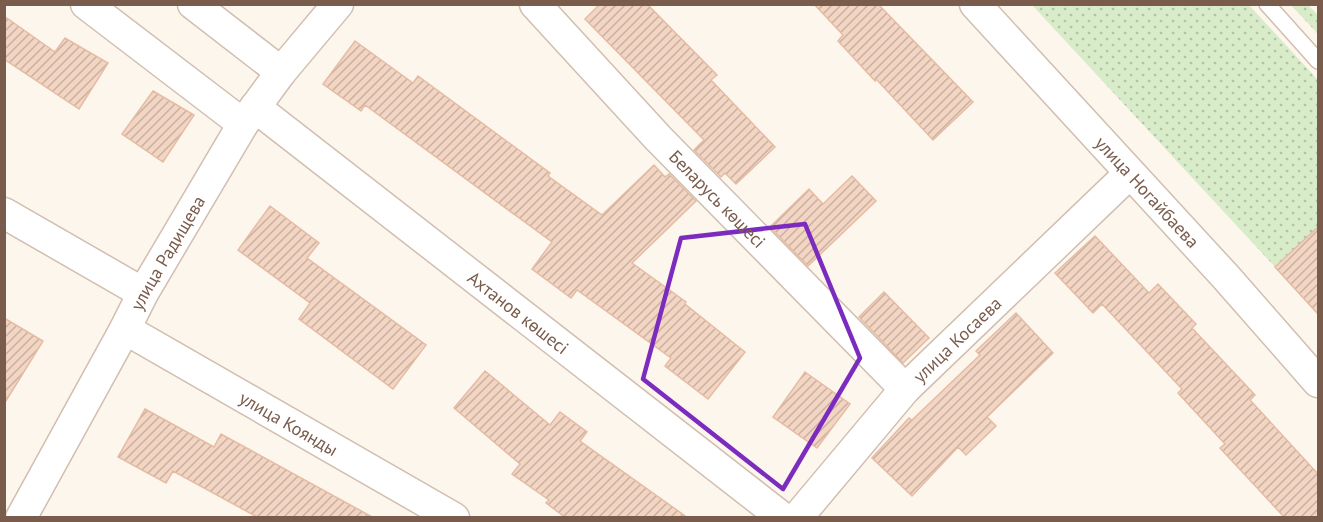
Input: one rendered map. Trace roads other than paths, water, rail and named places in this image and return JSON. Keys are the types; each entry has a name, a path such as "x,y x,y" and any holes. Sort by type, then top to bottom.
{"street":[{"name":"Ахтанов көшесі","path":"86,4 249,115 783,518"},
{"path":"193,4 281,72"},
{"name":"улица Радищева","path":"21,518 143,293 249,115 281,72 338,4"},
{"name":"Беларусь көшесі","path":"535,4 658,138 905,389"},
{"name":"улица Ногайбаева","path":"975,4 1225,276 1318,382"},
{"name":"улица Косаева","path":"797,518 905,389 1129,174"},
{"path":"4,213 143,293"},
{"name":"улица Коянды","path":"125,329 454,518"}],"lane":[{"path":"1267,4 1318,61"}]}
